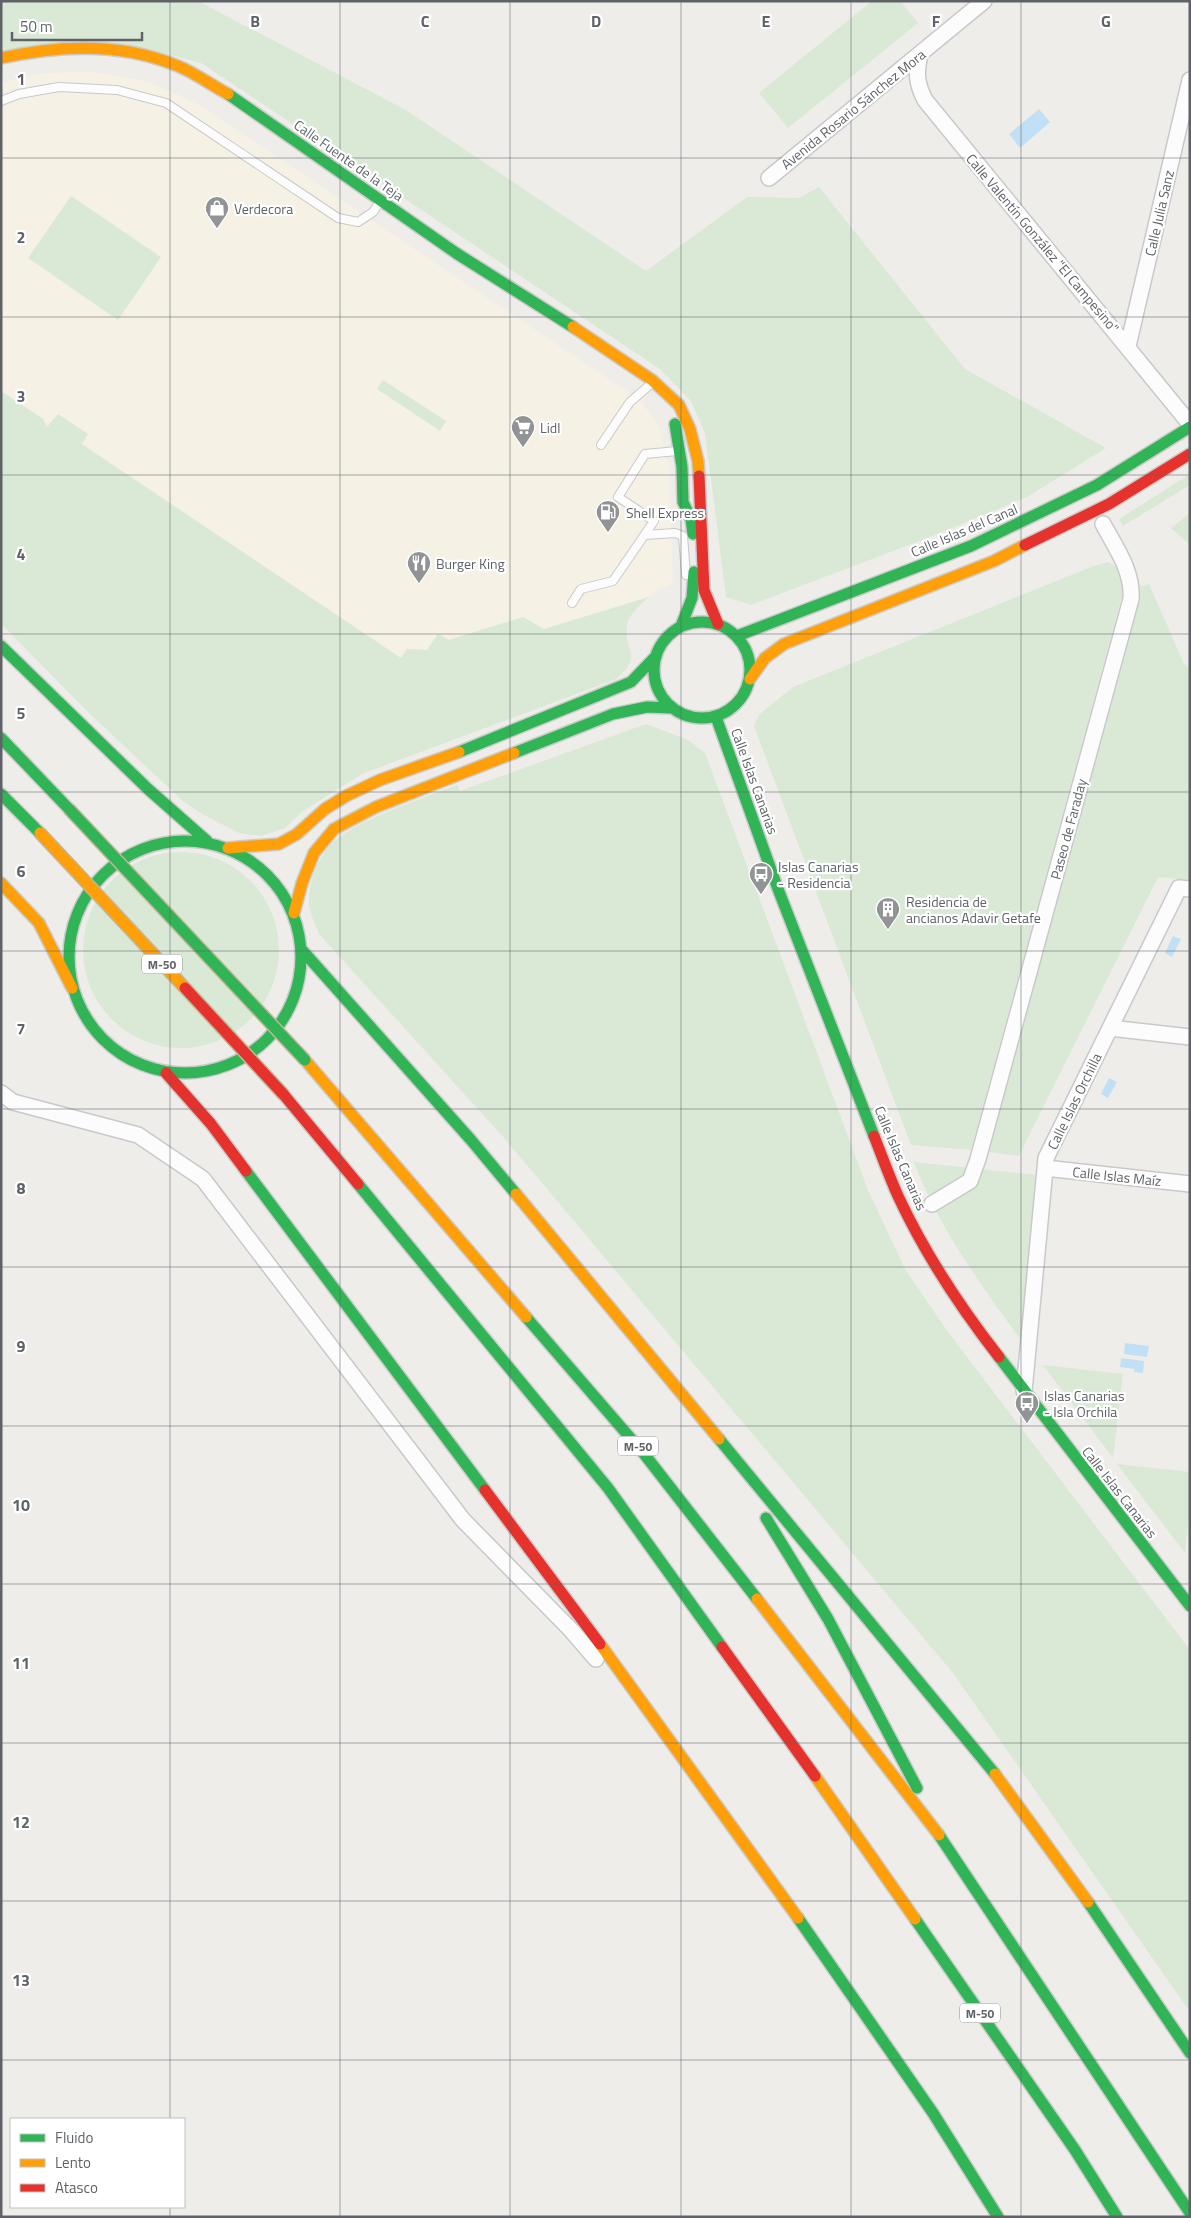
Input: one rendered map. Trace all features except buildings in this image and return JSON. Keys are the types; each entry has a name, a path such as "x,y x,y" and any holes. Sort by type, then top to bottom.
{"main road":[{"name":"Calle Fuente de la Teja","path":"1,58 33,51 84,47 130,52 178,66 232,97 456,253 538,304 653,381 679,405 690,429 698,461 704,590 718,624"},
{"name":"Calle Fuente de la Teja","path":"653,381 666,400 677,429 683,502 691,519 693,533 694,584 689,608 676,629"},
{"name":"Calle Islas del Canal","path":"737,636 971,546 1097,485 1190,425"},
{"path":"750,679 765,658 784,644 994,561 1109,504 1190,454"},
{"path":"228,848 279,844 297,834 325,809 346,796 380,780 476,746 631,682 654,658 661,644 676,629 686,624 718,624 737,636 746,649 750,664 750,679 746,692 728,711 716,717 701,719 685,716 671,708 655,686 654,658"},
{"path":"1,646 148,789 207,841"},
{"path":"294,913 302,883 314,853 334,829 376,807 613,714 647,707 671,708"},
{"name":"Calle Islas Canarias","path":"716,717 778,889 898,1196 935,1266 962,1309 1190,1606"},
{"name":"M-50","path":"1,738 305,1060 646,1455 950,1849 1190,2213"},
{"name":"M-50","path":"1,794 40,833 284,1095 608,1488 840,1811 1075,2150 1117,2217"},
{"path":"1,883 39,923 92,1029 127,1059 166,1073 222,1068 260,1047 294,1002 302,950 294,913 277,884 254,863 228,848 207,841 164,842 128,855 98,878 75,916 68,948 72,988"},
{"path":"302,950 471,1140 991,1768 1104,1924 1190,2053"},
{"path":"166,1073 217,1132 750,1850 933,2113 998,2217"},
{"path":"696,1410 738,1472 828,1619 950,1849"}],"street":[{"name":"Avenida Rosario Sánchez Mora","path":"769,178 984,1"},
{"name":"Calle Valentín González \"El Campesino\"","path":"920,54 916,73 918,87 925,100 1128,346 1190,425"},
{"name":"Calle Julia Sanz","path":"1128,346 1190,80"},
{"name":"Paseo de Faraday","path":"932,1204 970,1181 978,1158 1131,599 1132,586 1129,574 1103,524"},
{"name":"Calle Islas Orchilla","path":"1024,1391 1046,1158 1110,1028 1184,888"},
{"path":"1110,1028 1190,1037"},
{"path":"1,1093 13,1102 138,1135 203,1179 463,1520 571,1630 624,1693 658,1724"},
{"name":"Calle Islas Maíz","path":"1045,1168 1190,1184"}],"lane":[{"path":"1,101 19,94 59,87 117,90 166,103 338,218 358,222 373,212 382,200"},
{"path":"601,445 630,402 653,381"},
{"path":"572,603 581,589 613,581 654,521 618,497 645,454 680,450 688,454 690,458 691,490 696,495 700,506"},
{"path":"645,534 675,533 683,536 686,582 676,629"},
{"path":"1104,1924 1190,2038"}],"shaded area":[{"path":"94,72 149,82 194,102 640,400 659,427 669,465 673,584 659,589 649,597 544,629 523,617 449,640 438,634 427,650 407,649 401,658 81,444 88,434 58,414 47,427 43,418 1,391 1,83 44,73"}],"green space":[{"path":"1,1 198,1 406,110 646,271 747,197 799,198 819,187 965,369 1106,448 1027,497 930,537 751,605 726,597 705,433 691,401 660,369 201,63 142,48 1,50"},
{"path":"872,1 900,1 918,23 788,128 759,93"},
{"path":"71,196 161,257 118,320 28,258"},
{"path":"383,380 446,421 440,431 377,389"},
{"path":"1,391 43,419 47,427 58,414 88,434 82,444 401,658 407,649 427,650 438,634 449,640 523,617 544,629 649,597 635,610 628,621 627,634 631,653 629,664 625,671 616,679 362,774 303,811 285,828 261,836 239,833 204,815 184,802 92,716 1,624"},
{"path":"1190,474 1190,485 1123,526 1119,519"},
{"path":"1190,513 1190,545 1171,528"},
{"path":"1108,562 1116,567 1120,573 1124,589 971,1150 911,1145 754,726 759,715 793,687 1091,567"},
{"path":"1149,584 1184,664 1190,669 1190,880 1158,877 1019,1156 989,1152 1139,603 1140,586"},
{"path":"646,724 688,740 705,753 868,1190 905,1269 948,1332 1190,1650 1190,2012 953,1673 506,1140 319,934 309,905 310,889 317,865 330,845 355,827 457,785 460,791"},
{"path":"171,852 191,852 219,859 243,874 257,888 272,912 279,940 279,960 272,988 257,1012 243,1026 219,1041 191,1048 171,1048 143,1041 119,1026 105,1012 90,988 83,960 83,940 90,912 105,888 119,874 143,859"},
{"path":"914,1162 1037,1175 1021,1340 948,1233"},
{"path":"1043,1365 1123,1374 1113,1458"},
{"path":"1117,1464 1190,1472 1190,1506 1185,1553"}],"water":[{"path":"1039,109 1050,122 1020,148 1009,134"},
{"path":"1173,936 1181,939 1172,957 1165,953"},
{"path":"1109,1078 1117,1082 1108,1098 1101,1094"},
{"path":"1125,1343 1149,1346 1147,1357 1124,1354"},
{"path":"1121,1358 1144,1361 1143,1373 1134,1372 1135,1369 1120,1367"}],"traffic: fast":[{"path":"228,94 456,253 573,327"},
{"path":"675,424 682,467 683,502 691,519 693,534"},
{"path":"737,636 971,546 1097,485 1190,427"},
{"path":"681,626 692,598 694,572"},
{"path":"693,622 711,622 729,630 742,643 750,661 750,670 747,689 729,710 711,718 693,718 675,710 662,697 654,679 654,661 662,643 675,630 693,622"},
{"path":"1,646 148,789 207,841"},
{"path":"459,752 631,682 654,658"},
{"path":"514,753 613,714 647,707 671,708"},
{"path":"716,717 778,889 874,1136"},
{"path":"1,738 69,809"},
{"path":"1,794 40,833"},
{"path":"69,809 305,1060"},
{"path":"185,841 208,843 240,855 259,867 275,883 287,902 296,923 301,957 299,980 287,1012 275,1031 259,1047 240,1059 219,1068 185,1073 162,1071 130,1059 111,1047 95,1031 83,1012 74,991 69,957 71,934 83,902 95,883 111,867 130,855 151,846 185,841"},
{"path":"302,950 471,1140 516,1194"},
{"path":"246,1171 485,1490"},
{"path":"358,1184 608,1488 722,1647"},
{"path":"526,1317 645,1455 757,1599"},
{"path":"999,1357 1190,1606"},
{"path":"719,1439 995,1774"},
{"path":"766,1518 828,1619 917,1788"},
{"path":"939,1835 1190,2213"},
{"path":"1088,1902 1190,2053"},
{"path":"798,1918 933,2113 998,2217"},
{"path":"915,1919 1075,2150 1117,2217"}],"traffic: slow":[{"path":"1,58 67,48 112,49 156,58 178,66 228,94"},
{"path":"573,327 652,380 679,405 690,429 698,461 699,476"},
{"path":"750,679 765,658 784,644 994,561 1025,545"},
{"path":"228,848 279,844 297,834 325,809 346,796 380,780 459,752"},
{"path":"294,913 302,883 314,853 334,829 376,807 514,753"},
{"path":"40,833 185,988"},
{"path":"1,883 39,923 72,988"},
{"path":"305,1060 526,1317"},
{"path":"516,1194 719,1439"},
{"path":"757,1599 939,1835"},
{"path":"600,1644 798,1918"},
{"path":"995,1774 1088,1902"},
{"path":"815,1776 915,1919"}],"traffic: jam":[{"path":"1025,545 1109,504 1190,454"},
{"path":"699,476 704,590 718,624"},
{"path":"185,988 284,1095"},
{"path":"166,1073 211,1124 246,1171"},
{"path":"284,1095 358,1184"},
{"path":"874,1136 908,1218 957,1299 999,1357"},
{"path":"485,1490 600,1644"},
{"path":"722,1647 815,1776"}],"place":[{"name":"Verdecora","path":"217,229"},
{"name":"Lidl","path":"523,448"},
{"name":"Shell Express","path":"608,533"},
{"name":"Burger King","path":"419,584"},
{"name":"Islas Canarias - Residencia","path":"761,895"},
{"name":"Residencia de ancianos Adavir Getafe","path":"888,930"},
{"name":"Islas Canarias - Isla Orchila","path":"1027,1424"}]}
